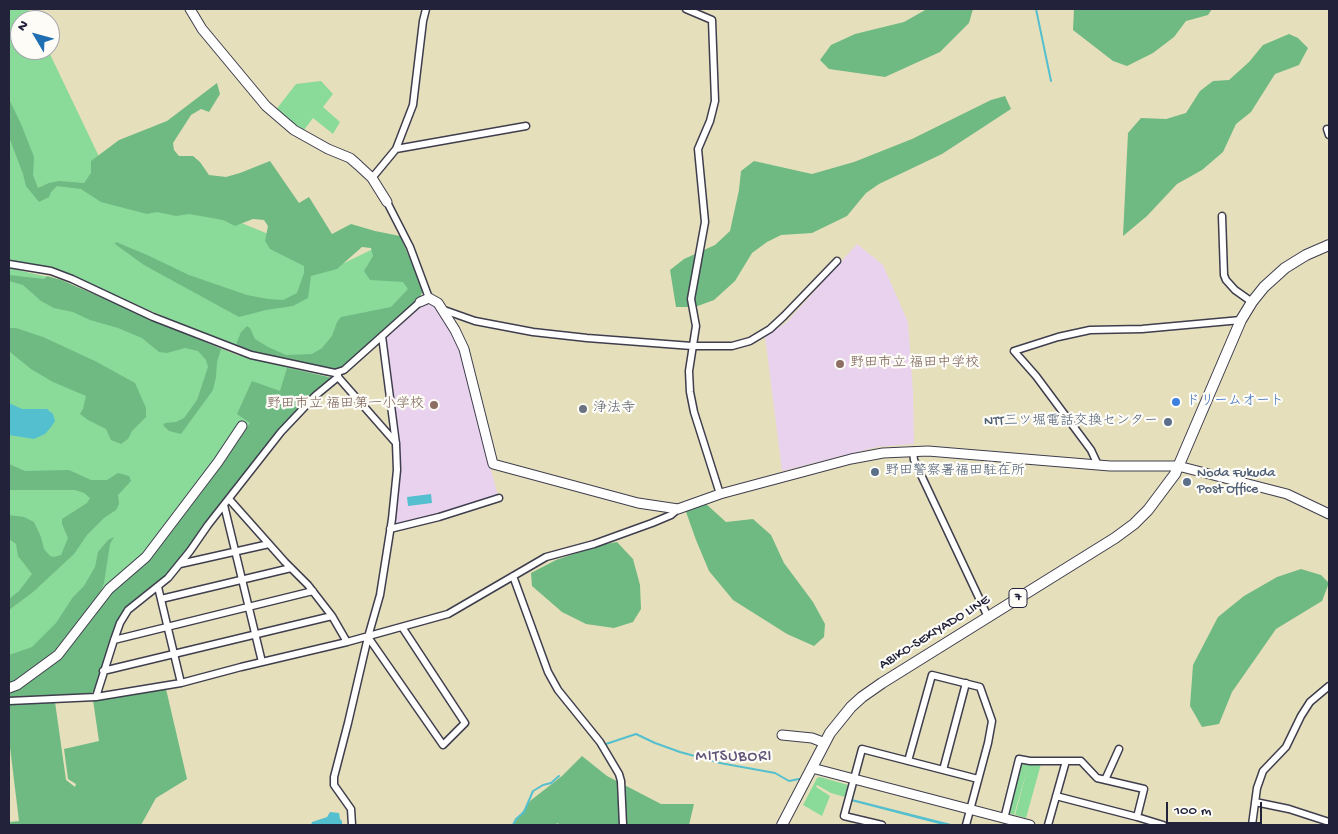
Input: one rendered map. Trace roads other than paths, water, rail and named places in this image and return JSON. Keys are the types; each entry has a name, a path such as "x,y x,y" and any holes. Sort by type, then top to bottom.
{"main road":[{"name":"ABIKO-SEKIYADO LINE","path":"782,825 825,742 844,715 862,697 1115,538 1134,524 1156,501 1172,480 1241,320 1252,302 1264,287 1285,268 1306,255 1329,245"}],"street":[{"path":"190,9 207,36 278,118 294,130 328,149 350,158 372,178 387,202 410,247 429,298 438,303 444,310 464,349 493,464 638,503 678,509"},
{"path":"372,178 396,148 413,105 426,9"},
{"path":"686,9 712,20 715,101 710,121 698,149 705,222 691,299 696,326 689,371 690,392 694,412 720,494"},
{"path":"396,148 526,126"},
{"path":"1222,216 1224,275 1234,290 1252,302"},
{"path":"444,310 476,320 534,332 692,346 732,346 750,341 759,336 784,316 837,261"},
{"path":"9,264 51,271 153,317 251,355 338,375 396,444"},
{"path":"96,697 120,623 128,610 158,587 180,564 281,432 315,396 420,302 429,298"},
{"path":"1098,465 1091,450 1036,376 1014,351 1058,337 1090,330 1142,329 1241,320"},
{"path":"352,825 351,809 334,784 334,776 380,595 397,470 396,444 382,336"},
{"path":"9,688 17,685 58,655 109,589 146,557 218,462 242,426"},
{"path":"913,451 914,460 988,617"},
{"path":"9,701 96,697 181,683 368,637 372,634 448,614 546,557 594,544 636,529 671,515 678,509 720,494 851,459 882,453 913,451 1098,465 1178,466 1288,494 1329,514"},
{"path":"390,529 439,517 499,498"},
{"path":"227,502 314,591 332,616 347,642"},
{"path":"227,502 262,662"},
{"path":"180,564 269,544"},
{"path":"161,599 291,568"},
{"path":"513,576 548,672 558,690 600,742 619,774 623,825"},
{"path":"158,587 181,683"},
{"path":"114,640 314,591"},
{"path":"103,671 332,616"},
{"path":"368,637 443,745 465,724 402,627"},
{"path":"908,761 932,675 980,687 992,721 966,825"},
{"path":"943,770 966,683"},
{"path":"1252,825 1257,788 1263,772 1286,747 1310,702 1329,686"},
{"path":"782,735 812,738 825,742"},
{"path":"882,825 844,816 862,749 978,779"},
{"path":"1105,780 1119,749"},
{"path":"1003,822 1019,759 1030,761 1081,761 1097,778 1144,789 1137,816"},
{"path":"1048,825 1066,761"},
{"path":"812,768 970,810 1003,822 1030,825"},
{"path":"1056,796 1137,816 1155,824 1164,825"},
{"path":"1255,802 1315,816 1329,822"}],"water":[{"path":"9,403 22,409 47,409 53,414 55,421 45,434 34,439 9,435"},
{"path":"431,494 432,503 408,506 407,497"},
{"path":"852,799 955,825 943,825 851,801"},
{"path":"330,812 339,813 342,825 311,825 312,822 327,817"}],"waterway":[{"path":"1036,9 1051,81"},
{"path":"606,744 636,734 680,752 720,763 775,773 789,781 799,779"},
{"path":"513,825 516,819 524,812 533,791 551,783 559,776"}],"place":[{"name":"野田市立 福田中学校","path":"840,364"},
{"name":"ドリームオート","path":"1176,402"},
{"name":"野田市立 福田第一小学校","path":"434,405"},
{"name":"浄法寺","path":"583,409"},
{"name":"NTT三ツ堀電話交換センター","path":"1168,422"},
{"name":"野田警察署福田駐在所","path":"875,472"},
{"name":"Noda Fukuda Post Office","path":"1187,482"}],"district":[{"name":"MITSUBORI","path":"734,758"}]}
